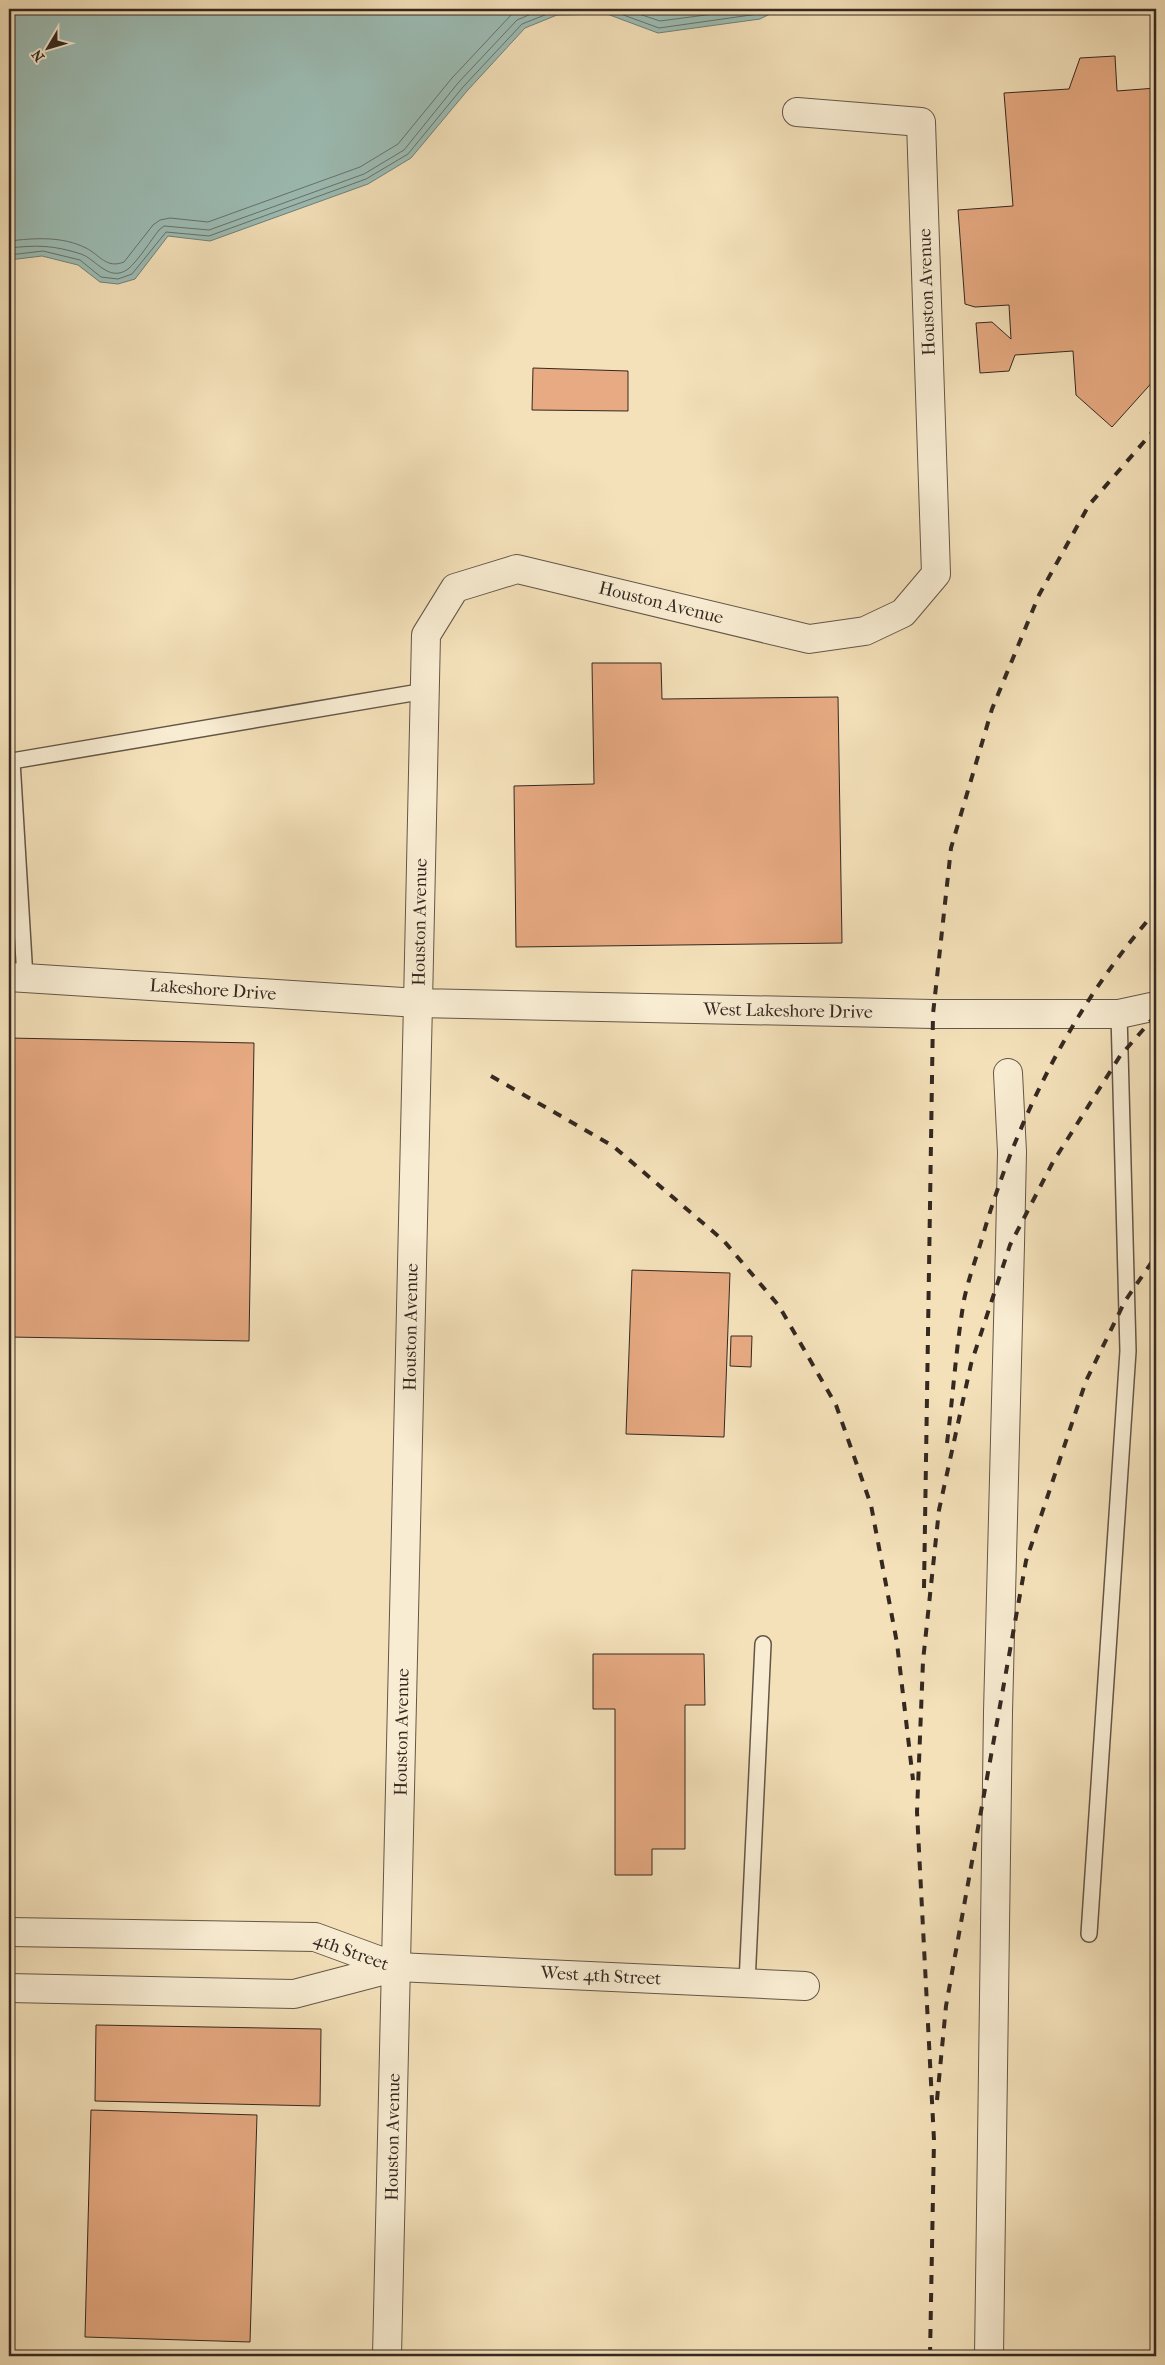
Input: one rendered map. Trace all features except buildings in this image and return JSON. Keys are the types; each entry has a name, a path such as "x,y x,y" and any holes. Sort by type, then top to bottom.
{"street":[{"name":"Houston Avenue","path":"387,2356 426,635 455,588 517,569 809,639 865,631 903,613 936,574 921,122 797,112"},
{"name":"Lakeshore Drive","path":"17,977 418,1003"},
{"name":"West Lakeshore Drive","path":"418,1003 933,1014 1119,1014 1156,1006"},
{"path":"989,2356 998,1712 1012,1152 1008,1073"},
{"name":"4th Street","path":"9,1932 315,1937 397,1967"},
{"name":"4th Street","path":"9,1988 294,1994 397,1967"},
{"name":"West 4th Street","path":"397,1967 805,1986"}],"lane":[{"path":"17,977 12,761 424,691"},
{"path":"1089,1934 1128,1351 1119,1014"},
{"path":"747,1983 763,1644"}],"water":[{"path":"9,9 780,9 760,19 658,33 607,14 557,15 525,28 467,91 411,158 368,184 210,241 168,236 135,279 118,284 100,282 78,265 42,256 9,260"}],"railway":[{"path":"924,1588 933,1014 951,848 992,709 1039,595 1089,505 1156,428"},
{"path":"947,1443 964,1300 995,1197 1011,1153 1029,1109 1073,1025 1126,947 1156,911"},
{"path":"930,2356 934,2140 917,1812 923,1661 939,1510 971,1364 1010,1245 1053,1162 1120,1056 1156,1015"},
{"path":"491,1076 613,1146 724,1241 779,1306 836,1405 871,1505 897,1643 913,1780"},
{"path":"937,2100 946,2006 1026,1561 1086,1381 1125,1301 1156,1256"}]}
